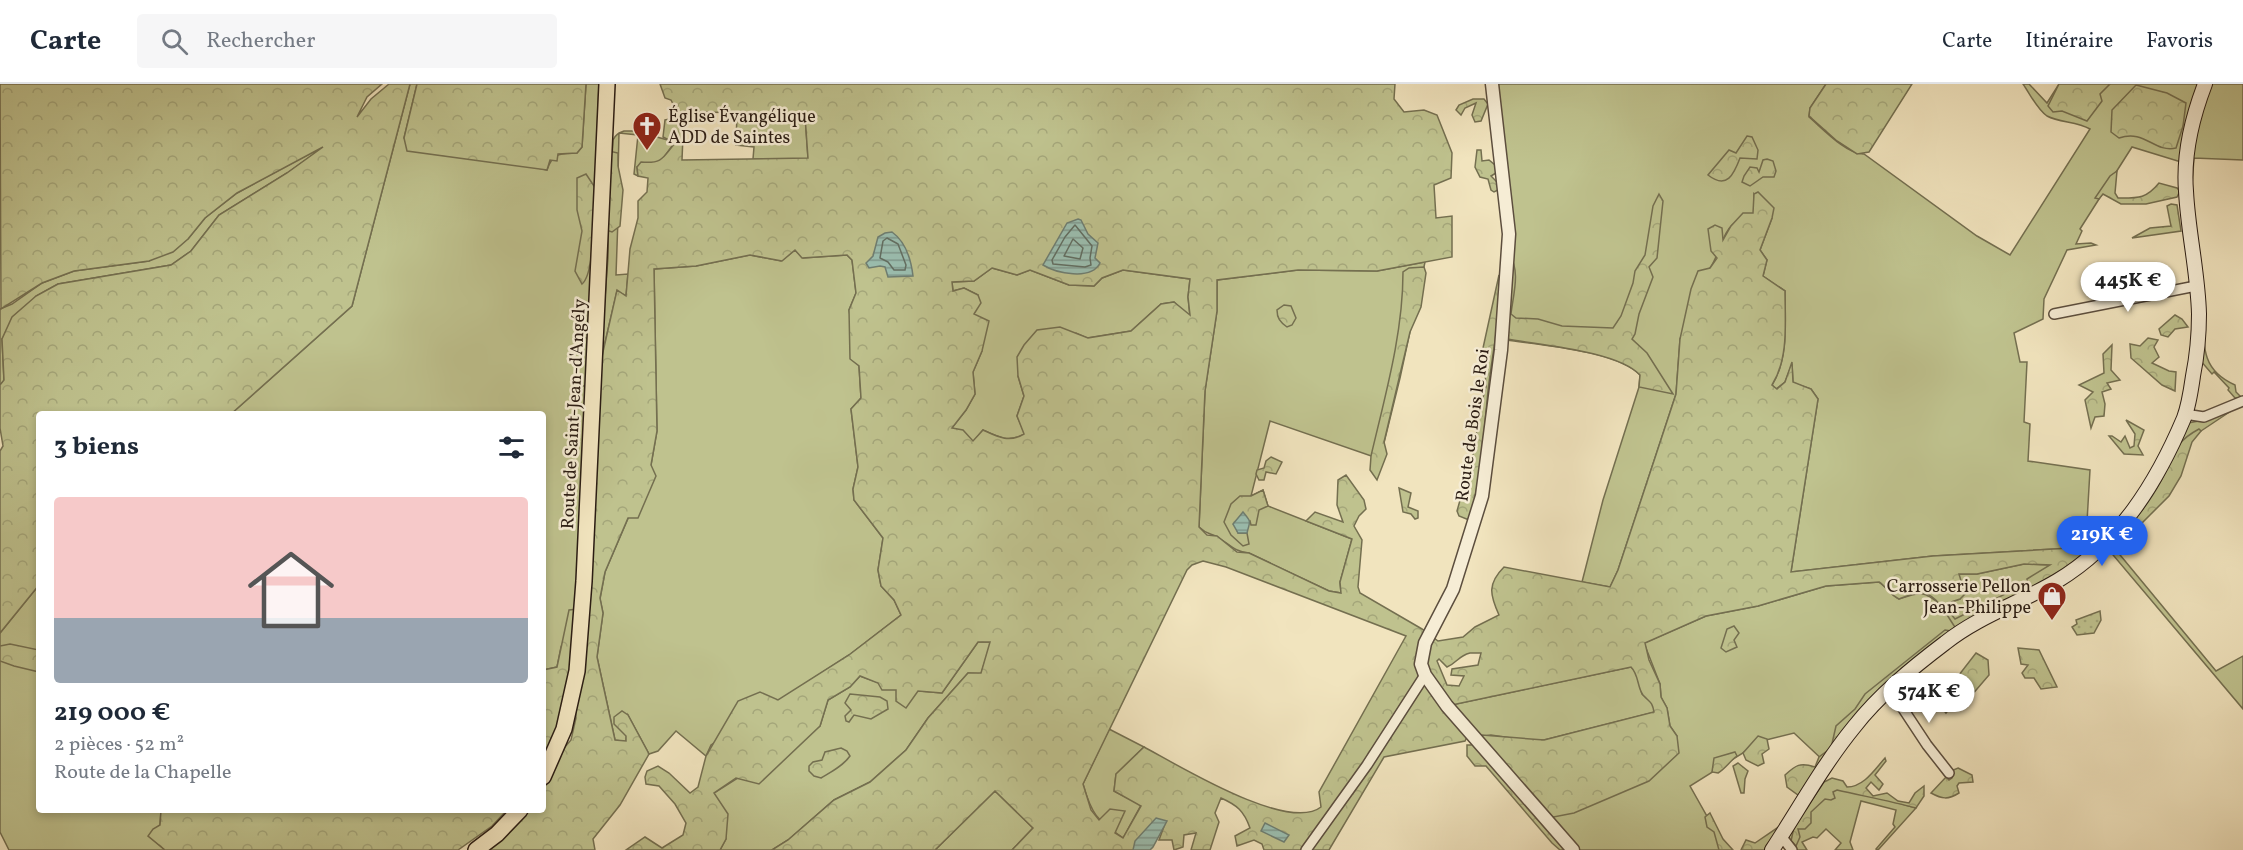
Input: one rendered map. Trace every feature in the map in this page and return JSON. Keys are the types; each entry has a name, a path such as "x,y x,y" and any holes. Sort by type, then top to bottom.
{"main road":[{"name":"Route de Saint-Jean-d'Angély","path":"546,770 564,729 577,671 584,581 607,84"},
{"path":"1772,850 1852,729 1890,689 1965,629 2058,581 2100,549 2139,505 2157,474 2185,414 2191,392 2198,341 2199,313 2186,190 2186,161 2190,131 2205,84"},
{"path":"476,850 506,826 517,813"}],"street":[{"name":"Route de Bois le Roi","path":"1425,675 1421,664 1425,643 1453,589 1482,496 1501,350 1509,234 1492,84"},
{"path":"2054,314 2196,286"},
{"path":"2185,414 2204,417 2243,401"},
{"path":"1306,850 1367,765 1425,675 1447,706 1573,850"},
{"path":"1890,689 1927,746 1948,773"},
{"path":"1781,836 1792,850"}],"green space":[{"path":"0,84 382,84 367,97 357,117 371,99 389,84 410,84 352,306 234,411 36,411 36,589 0,633 0,451 3,446 0,428 0,385 4,380 2,339 12,317 36,296 58,284 171,265 191,251 219,215 287,173 323,147 237,193 205,218 188,239 173,252 149,261 74,271 42,283 1,309"},
{"path":"410,84 417,84 404,138 547,170 549,164 558,155 577,153 582,147 586,84 599,84 578,609 561,647 557,667 546,669 546,411 234,411 352,306"},
{"path":"417,84 586,84 582,147 577,153 558,154 557,161 550,160 547,170 407,151 404,138"},
{"path":"660,84 1395,84 1394,99 1404,112 1424,110 1437,115 1452,153 1451,178 1434,185 1436,218 1452,216 1452,257 1377,271 1298,270 1217,280 1217,311 1205,391 1199,527 1207,535 1217,536 1237,552 1249,553 1329,591 1341,593 1340,582 1352,539 1306,521 1315,512 1343,522 1337,505 1338,480 1346,475 1364,500 1366,509 1354,526 1362,540 1358,587 1360,593 1422,629 1438,641 1463,637 1475,627 1499,615 1492,590 1495,579 1504,567 1610,587 1618,570 1676,394 1680,339 1691,289 1698,271 1710,268 1717,258 1711,251 1708,229 1715,225 1722,228 1723,240 1731,226 1743,213 1753,213 1754,194 1758,192 1774,208 1760,250 1767,260 1763,276 1785,291 1784,352 1772,385 1777,389 1785,382 1792,362 1793,382 1811,389 1818,399 1791,572 1933,556 2071,548 2086,539 2095,546 2064,570 2028,589 2027,579 2050,565 2024,564 1977,574 1959,574 1965,594 1960,599 1948,603 1950,613 1955,619 2017,588 2023,592 1961,628 1955,627 1940,604 1930,595 1917,593 1899,599 1879,582 1826,586 1758,606 1706,616 1645,643 1649,660 1660,684 1661,697 1667,708 1670,726 1677,736 1679,753 1649,781 1574,813 1548,818 1555,838 1564,850 1560,850 1552,843 1486,766 1475,766 1467,756 1467,745 1471,745 1482,735 1544,740 1654,712 1651,704 1641,692 1631,667 1447,706 1467,737 1465,741 1384,757 1329,850 1264,850 1262,844 1254,840 1237,846 1235,836 1250,828 1239,809 1221,798 1215,813 1219,822 1210,850 1191,850 1196,833 1184,835 1183,847 1174,850 1172,840 1159,840 1166,821 1133,850 1012,850 1033,828 995,791 935,850 772,850 788,840 834,800 870,782 906,750 928,718 968,673 981,673 990,642 978,642 942,693 918,691 906,708 896,701 896,690 882,690 878,683 860,676 850,687 828,700 820,726 759,784 736,778 714,793 728,814 726,839 720,850 626,850 645,837 662,848 683,835 686,823 675,804 659,786 646,784 647,771 658,766 690,793 698,787 706,756 738,701 760,692 778,700 849,655 901,615 894,600 881,586 878,570 883,538 854,500 853,489 858,467 851,409 861,398 859,366 850,359 849,310 856,293 852,260 847,255 802,258 795,250 782,261 750,255 696,266 654,269 657,431 651,465 656,476 638,518 628,518 605,572 600,598 603,613 597,657 615,740 626,741 626,736 614,724 614,717 622,711 628,715 649,754 620,805 593,839 595,850 480,850 521,813 546,813 546,778 558,755 571,740 576,718 575,703 598,374 617,290 626,296 630,249 638,218 638,201 647,192 648,178 638,176 637,167 641,162 658,161 675,143 663,137 665,120 676,118 676,110 671,100 665,98","holes":["684,111 805,116 808,158 682,160","992,268 1017,275 1030,270 1069,285 1094,286 1102,278 1123,270 1190,279 1188,297 1190,315 1174,302 1161,304 1131,331 1088,338 1060,327 1037,330 1017,357 1018,376 1024,396 1017,416 1024,434 1008,439 983,430 973,441 963,430 952,428 975,394 973,372 982,351 989,321 974,314 981,303 978,295 964,288 953,291 952,282 974,281","1203,561 1226,567 1406,636 1319,792 1321,807 1305,813 1284,811 1259,804 1206,781 1144,747 1116,774 1114,791 1141,806 1123,838 1115,833 1125,811 1110,809 1099,820 1091,810 1083,784 1187,570 1192,565","1470,653 1481,653 1478,665 1452,669 1451,675 1464,676 1459,686 1447,685 1437,661 1439,659 1447,667"]},
{"path":"1495,84 1826,84 1810,108 1809,117 1843,146 1864,154 1977,236 2010,255 2090,129 2047,116 2023,84 2029,84 2047,103 2059,84 2200,84 2182,140 2181,162 2132,147 2080,229 2082,231 2076,244 2096,245 2067,250 2044,299 2043,319 2014,333 2020,362 2027,362 2024,422 2030,424 2028,461 2090,470 2086,539 2071,548 1933,556 1791,572 1818,399 1811,389 1793,383 1792,364 1785,382 1776,389 1772,385 1784,352 1785,291 1763,276 1767,260 1760,250 1772,218 1754,194 1754,213 1734,223 1725,234 1680,339 1676,394 1618,570 1610,587 1582,582 1603,500 1639,387 1640,375 1615,360 1578,350 1507,340 1509,284"},
{"path":"1826,84 1912,84 1869,152 1857,154 1837,141 1809,116 1810,108"},
{"path":"2059,84 2110,84 2100,94 2102,101 2087,121 2062,111 2053,112 2048,106"},
{"path":"2210,84 2243,84 2243,160 2194,158 2192,185 2193,136"},
{"path":"2136,85 2167,93 2186,103 2183,126 2176,148 2161,147 2136,136 2119,138 2111,132 2112,110"},
{"path":"1473,99 1484,99 1488,104 1481,121 1475,122 1472,115 1476,103 1465,108 1461,115 1456,110 1459,105"},
{"path":"737,113 805,115 808,159 753,159 754,147 736,145"},
{"name":"Église Évangélique ADD de Saintes","path":"635,131 675,142 661,161 637,167 638,176 634,174 638,135 619,133"},
{"path":"619,133 618,175 611,175 613,140"},
{"path":"1747,136 1752,137 1758,150 1757,159 1740,158 1735,170 1725,180 1720,181 1708,175 1729,150 1736,153"},
{"path":"329,143 287,173 219,215 191,251 171,265 58,284 36,296 2,339 4,381 0,385 0,309 12,304 42,283 74,271 149,261 188,239 205,218 237,193"},
{"path":"1477,150 1481,150 1482,161 1489,160 1495,165 1496,173 1491,176 1497,182 1498,190 1494,192 1491,190 1488,179 1480,177 1475,167"},
{"path":"609,151 618,153 623,190 620,226 612,232 603,229"},
{"path":"1763,160 1773,161 1776,171 1774,177 1763,177 1750,186 1742,182 1750,167 1757,168 1759,172"},
{"path":"2117,171 2115,193 2118,198 2146,195 2159,183 2180,191 2177,197 2146,204 2121,204 2103,194 2099,199 2095,198 2110,176"},
{"path":"586,174 598,192 598,202 594,207 589,270 582,284 575,271 582,231 577,210 577,178"},
{"path":"609,190 619,190 616,275 628,274 626,296 617,291 600,364 608,258"},
{"path":"1659,194 1663,201 1657,258 1649,267 1653,277 1632,339 1647,353 1673,394 1639,387 1640,375 1615,360 1578,350 1507,339 1509,254 1515,268 1511,314 1516,318 1538,319 1562,326 1613,328 1621,316 1635,271 1645,255 1653,206"},
{"path":"2177,205 2181,231 2132,238 2150,228 2171,226 2167,206"},
{"path":"795,250 803,258 847,255 852,260 856,293 849,310 859,366 861,398 851,409 858,467 853,489 854,500 883,538 878,570 881,586 894,600 901,615 849,655 711,745 706,756 676,731 658,751 649,754 628,715 626,742 615,740 597,657 603,613 600,599 605,572 651,465 657,431 654,269 696,266 750,255 781,261"},
{"path":"1425,262 1380,459 1270,421 1251,496 1263,490 1268,506 1352,539 1340,582 1341,593 1329,591 1249,553 1237,550 1202,530 1199,527 1205,391 1217,311 1217,280 1298,270 1377,271"},
{"path":"1424,267 1426,273 1421,307 1410,332 1384,442 1387,454 1377,480 1370,470 1371,456 1397,342 1403,272 1409,268"},
{"path":"992,268 1017,275 1030,270 1069,285 1094,286 1102,278 1123,270 1190,279 1188,297 1190,317 1174,302 1161,304 1131,331 1087,338 1076,333 1018,376 1024,396 1017,416 1025,434 1009,439 983,430 973,442 951,429 975,394 973,372 982,351 974,314 978,295 964,288 953,291 952,282 974,281"},
{"path":"1499,275 1498,318 1482,456 1469,520 1459,516 1457,511 1475,447 1479,411 1486,387 1483,348"},
{"path":"1284,305 1291,306 1296,318 1292,325 1287,327 1279,320 1277,313 1277,310"},
{"path":"2204,310 2204,344 2209,363 2223,379 2235,385 2236,392 2242,398 2235,398 2228,390 2229,388 2200,360"},
{"path":"2175,315 2182,319 2188,327 2175,329 2168,337 2161,335 2159,329"},
{"path":"580,334 589,340 587,386 578,386 575,366 574,346"},
{"path":"2148,338 2158,340 2154,347 2159,357 2152,363 2176,372 2175,391 2162,385 2131,358 2130,344 2140,346"},
{"path":"2112,345 2111,370 2120,380 2107,383 2111,389 2102,392 2105,404 2104,416 2095,417 2091,428 2085,400 2093,392 2079,385 2104,373 2103,354"},
{"path":"2237,407 2201,431 2199,430 2177,447 2188,423 2204,420"},
{"path":"2126,420 2144,430 2138,446 2143,455 2124,454 2109,436 2121,442 2125,436 2130,448 2134,446 2135,434"},
{"path":"2199,429 2201,431 2192,442 2181,476 2169,496 2143,522 2119,554 2111,544 2132,523 2151,498 2178,445"},
{"path":"1271,457 1282,462 1276,474 1266,472 1264,480 1259,480 1257,470 1264,468 1266,461"},
{"path":"1399,488 1411,493 1408,507 1418,511 1418,518 1415,519 1411,514 1403,512"},
{"path":"1263,490 1268,506 1259,510 1256,525 1251,525 1250,521 1237,530 1238,533 1247,533 1249,544 1243,546 1231,535 1224,522 1231,504 1240,496 1251,496"},
{"path":"2111,544 2216,671 2243,656 2243,709 2108,549"},
{"path":"2024,564 2052,565 2028,589 1937,640 1826,763 1794,733 1762,741 1690,786 1726,850 1574,850 1548,818 1677,736 1670,726 1667,708 1661,697 1660,684 1644,643 1706,616 1758,606 1826,586 1879,582 1899,599 1921,594 1941,605 1960,599 1958,574 1977,574"},
{"path":"36,589 36,813 161,813 160,825 149,836 165,850 9,850 0,832 0,633"},
{"path":"578,609 568,686 558,727 546,753 546,669 557,667 569,610"},
{"path":"2100,611 2101,620 2094,633 2077,635 2072,627 2077,624 2076,620"},
{"path":"1734,626 1739,633 1734,640 1737,647 1726,652 1721,648 1727,629"},
{"path":"1945,630 1951,631 1892,682 1804,795 1798,795 1787,787 1785,775 1798,765 1815,767 1819,757 1831,748 1836,726 1855,709 1865,694"},
{"path":"978,642 991,642 981,674 968,673 928,718 906,750 870,782 834,800 788,840 772,850 720,850 726,839 714,793 820,726 828,700 850,687 860,676 896,689 942,693"},
{"path":"10,644 36,649 36,671 0,661 0,646"},
{"path":"2018,648 2039,650 2057,687 2041,689 2034,678 2025,678 2022,673 2028,665 2021,664"},
{"path":"1976,653 1988,660 1989,675 1971,696 1960,696 1946,713 1919,695 1922,692 1938,696 1952,684"},
{"path":"1631,667 1636,672 1642,694 1652,702 1655,712 1544,740 1524,740 1491,735 1478,737 1451,705"},
{"path":"850,694 880,697 887,701 888,709 871,719 854,715 849,722 846,721 845,716 851,710 845,703"},
{"path":"1109,729 1144,747 1116,774 1114,791 1141,805 1123,838 1097,816 1089,803 1083,784"},
{"path":"1758,736 1767,739 1769,749 1762,754 1764,763 1758,766 1746,760 1743,753"},
{"path":"841,748 850,756 844,763 821,778 809,771 809,766 813,762 822,760 825,752"},
{"path":"1735,752 1737,756 1723,769 1718,773 1712,772 1714,758"},
{"path":"1885,758 1886,761 1875,775 1883,784 1879,790 1871,782 1866,788 1873,796 1887,793 1898,801 1909,803 1915,793 1924,786 1924,796 1916,808 1837,790 1833,792 1835,798 1825,799 1811,812 1811,823 1805,829 1798,829 1800,837 1796,846 1791,841 1796,818 1805,810 1824,782 1832,778 1843,781 1847,787 1859,784 1869,777"},
{"path":"1738,763 1748,771 1744,793 1741,793 1733,766"},
{"path":"1958,768 1972,775 1973,782 1959,783 1957,786 1959,793 1952,797 1942,797 1931,793 1946,777 1949,780 1952,778 1951,771"},
{"path":"1824,782 1916,808 1878,850 1876,849 1895,827 1893,824 1896,810 1861,801 1850,842 1853,850 1835,850 1841,843 1826,829 1817,838 1813,837 1802,842 1807,850 1797,850 1788,840 1789,835"},
{"path":"995,791 1033,828 1012,850 935,850"},
{"path":"161,813 504,813 492,826 458,850 165,850 148,836 160,825"},
{"path":"1710,813 1723,839 1733,850 1719,850 1714,832 1707,827 1705,817"},
{"path":"1780,826 1768,850 1741,850 1746,840 1755,843"}],"water":[{"path":"1081,220 1088,234 1098,243 1095,258 1100,263 1096,269 1073,274 1056,271 1043,265 1067,223"},
{"path":"892,232 907,251 913,276 888,277 885,267 869,268 866,263 873,256 878,237"},
{"path":"1243,512 1249,520 1249,526 1247,533 1238,533 1233,524"},
{"path":"1156,818 1167,821 1153,847 1150,850 1133,850 1135,841"},
{"path":"1265,823 1289,835 1284,842 1261,831"}],"place":[{"name":"Église Évangélique ADD de Saintes","path":"647,152"},
{"name":"Carrosserie Pellon Jean-Philippe","path":"2052,622"}]}
